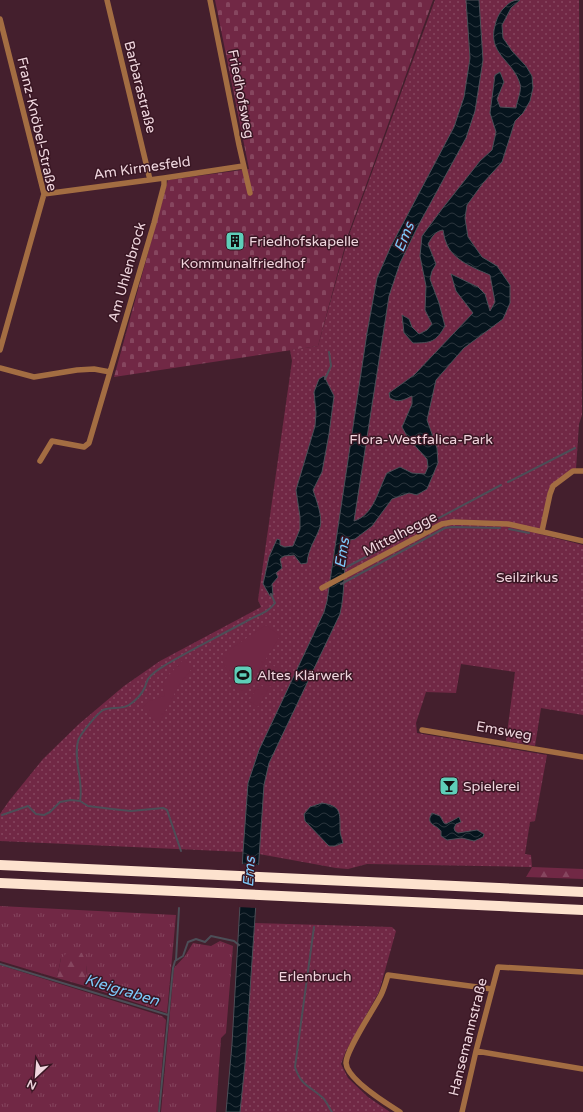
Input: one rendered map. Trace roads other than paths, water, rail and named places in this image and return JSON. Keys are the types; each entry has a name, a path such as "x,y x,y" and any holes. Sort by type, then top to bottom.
{"highway":[{"path":"0,865 583,892"},
{"path":"0,883 583,910"}],"street":[{"name":"Barbarastraße","path":"107,0 150,180"},
{"name":"Friedhofsweg","path":"210,0 250,193"},
{"name":"Franz-Knöbel-Straße","path":"0,19 44,194 0,350"},
{"name":"Am Kirmesfeld","path":"44,194 244,166"},
{"name":"Am Uhlenbrock","path":"40,461 52,441 84,447 89,443 164,185 164,178"},
{"path":"0,368 34,377 77,370 94,369 110,372"},
{"path":"542,531 550,494 554,486 573,471 583,471"},
{"name":"Mittelhegge","path":"322,588 442,524 453,522 508,524 583,541"},
{"name":"Emsweg","path":"422,730 583,757"},
{"name":"Hansemannstraße","path":"462,1112 498,967 583,972"},
{"path":"400,1112 371,1093 351,1074 346,1064 349,1051 382,994 388,975 492,989"},
{"path":"476,1051 583,1069"}],"water":[{"name":"Ems","path":"466,0 479,0 483,60 475,111 466,138 418,226 400,263 389,296 354,521 361,518 371,508 387,473 400,467 412,473 425,474 428,467 427,459 408,438 402,427 412,404 412,396 399,401 390,398 389,393 414,375 473,313 456,291 451,274 478,287 485,294 490,311 495,302 490,275 458,259 449,248 443,230 440,231 434,235 428,244 436,264 430,279 439,303 445,326 436,338 424,343 413,343 404,333 402,315 409,319 412,327 419,334 427,330 432,324 425,310 426,286 420,256 422,236 480,161 492,150 496,132 490,113 495,75 500,72 504,82 497,99 500,107 516,108 520,92 520,84 517,76 496,46 494,30 497,19 502,10 508,4 520,0 511,8 502,25 503,38 512,51 526,66 532,76 533,88 530,101 523,113 515,121 502,162 483,183 467,205 465,218 468,237 482,257 497,266 510,285 510,303 503,319 464,348 436,380 427,420 437,448 438,463 427,489 417,495 409,493 392,499 372,526 355,539 350,540 346,559 340,614 269,763 264,785 245,1064 240,1112 226,1112 232,1044 248,783 259,750 324,612 327,601 367,333 377,278 391,246 454,127 464,97 470,58"},
{"path":"324,376 334,396 322,472 313,490 320,513 321,523 310,549 307,563 301,564 294,555 284,556 280,559 282,568 276,573 278,577 272,584 273,595 270,596 263,584 269,557 277,539 280,540 280,545 285,547 293,546 300,529 300,517 296,490 315,426 316,413 314,392 319,379"},
{"path":"322,803 333,806 338,811 340,819 340,833 343,843 335,846 329,846 305,821 304,814 310,807"},
{"path":"432,813 440,816 446,824 459,817 461,822 456,824 454,828 455,831 458,833 477,830 484,834 483,837 474,841 462,838 447,840 441,836 441,831 430,822"}],"waterway":[{"path":"325,379 331,366 329,352"},
{"path":"508,482 575,448"},
{"name":"Ems","path":"343,569 501,485"},
{"path":"341,584 445,528 500,528"},
{"path":"509,529 529,533"},
{"path":"80,801 81,786 77,763 78,741 85,729 100,712 109,708 123,707 131,703 142,692 148,679 157,670 268,610 275,603 271,594"},
{"path":"2,815 28,806 36,814 44,815 50,812 60,802 71,800 80,801 88,806 131,811 163,808 167,810 181,851"},
{"path":"176,960 179,908"},
{"path":"314,927 295,1067 303,1082 326,1101 332,1112"},
{"path":"159,1112 173,968 175,961 183,956 188,942 196,939 205,942 211,936 234,941 239,945"},
{"name":"Kleigraben","path":"0,964 168,1015"}],"place":[{"name":"Friedhofskapelle","path":"235,241"},
{"name":"Altes Klärwerk","path":"243,675"},
{"name":"Spielerei","path":"449,786"}],"park label":[{"name":"Kommunalfriedhof","path":"243,263"},
{"name":"Flora-Westfalica-Park","path":"421,439"},
{"name":"Seilzirkus","path":"527,577"},
{"name":"Erlenbruch","path":"315,976"}]}
